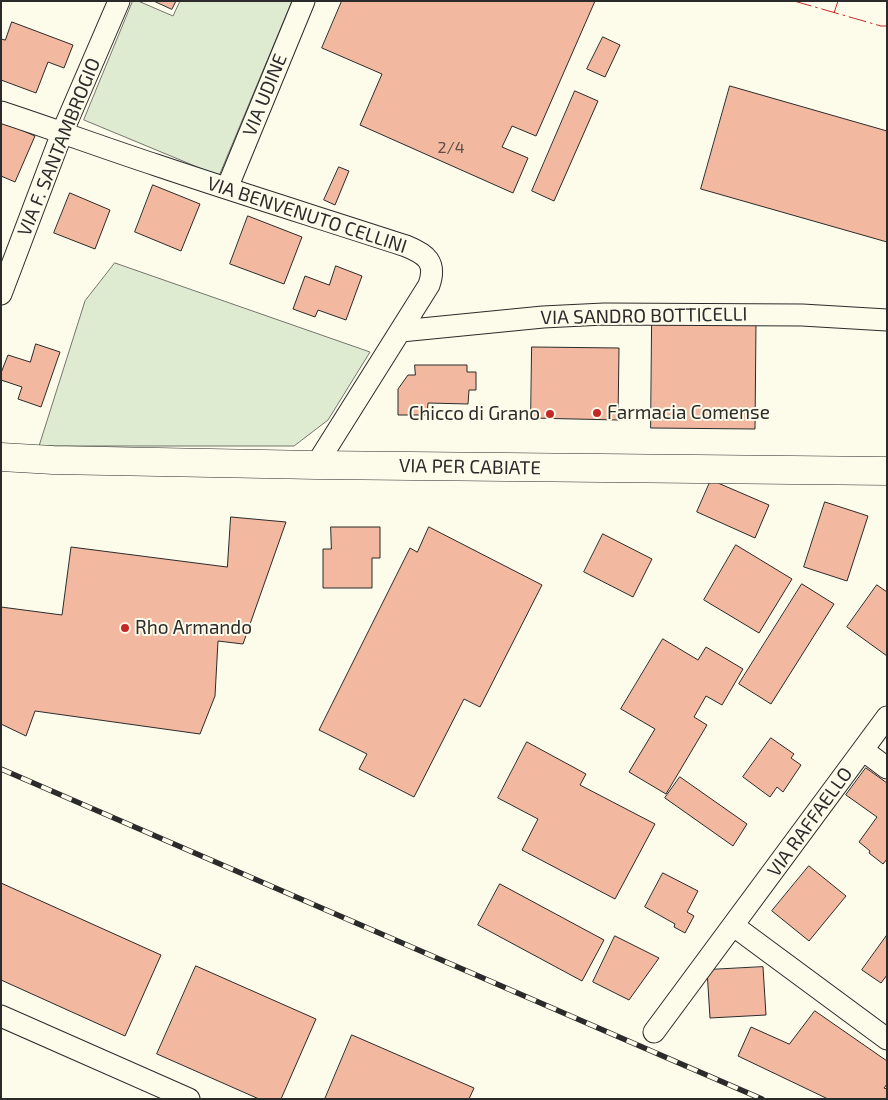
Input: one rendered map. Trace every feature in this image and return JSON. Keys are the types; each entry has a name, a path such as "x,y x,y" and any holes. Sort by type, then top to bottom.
{"street":[{"name":"VIA F. SANTAMBROGIO","path":"1,294 62,133 119,1"},
{"name":"VIA UDINE","path":"227,188 304,1"},
{"name":"VIA BENVENUTO CELLINI","path":"1,112 155,165 406,246 425,255 431,264 432,278 426,290 316,465"},
{"name":"VIA SANDRO BOTTICELLI","path":"401,331 604,314 794,315 887,320"},
{"name":"VIA PER CABIATE","path":"1,457 53,460 316,465 887,471"},
{"name":"VIA RAFFAELLO","path":"654,1032 887,718"},
{"path":"862,750 887,768"},
{"path":"734,926 887,1039"},
{"path":"1,1016 189,1099"}],"green space":[{"path":"133,1 138,1 173,16 180,1 292,1 219,176 84,120"},
{"path":"115,263 370,352 328,420 294,446 39,446 85,301"}],"building":[{"path":"154,1 176,1 172,9"},
{"path":"342,1 595,1 536,136 512,126 502,147 528,158 513,193 360,125 382,74 322,48"},
{"path":"12,22 73,45 64,68 48,62 36,93 1,80 1,39 5,40"},
{"path":"603,37 620,45 605,77 587,69"},
{"path":"730,86 887,131 887,242 701,189"},
{"path":"575,91 598,101 554,201 532,191"},
{"path":"1,121 35,136 15,182 1,176"},
{"path":"339,167 349,171 335,205 324,200"},
{"path":"153,185 200,204 181,251 135,232"},
{"path":"70,193 110,210 95,249 54,233"},
{"path":"248,216 302,237 284,284 230,264"},
{"path":"336,266 362,276 346,320 318,310 315,317 293,309 305,276 329,285"},
{"path":"652,322 756,322 755,429 651,428"},
{"path":"36,344 60,352 41,407 18,399 22,387 1,380 1,373 8,355 30,362"},
{"path":"532,347 619,348 618,420 531,418"},
{"path":"415,365 467,365 467,372 476,372 476,390 469,390 468,404 428,403 427,415 398,415 398,389 408,375 415,375"},
{"path":"711,480 769,505 755,538 697,512"},
{"path":"825,502 868,516 847,581 804,567"},
{"name":"Rho Armando","path":"231,517 286,522 243,644 218,641 215,696 200,734 35,711 26,736 1,724 1,607 62,615 71,547 227,567"},
{"path":"331,527 380,527 380,558 372,558 372,588 323,588 323,549 331,549"},
{"path":"429,527 542,585 480,707 464,699 414,797 359,769 367,754 319,730 410,548 417,552"},
{"path":"603,534 652,559 633,597 584,572"},
{"path":"736,545 792,579 759,633 704,600"},
{"path":"802,584 834,604 771,704 739,684"},
{"path":"877,585 887,592 887,656 847,627"},
{"path":"663,639 698,660 706,647 743,669 722,705 706,696 694,717 707,725 666,794 629,772 655,729 621,709"},
{"path":"771,738 794,754 791,758 801,765 783,792 777,787 770,797 743,777"},
{"path":"527,742 586,774 580,785 655,824 615,899 522,850 538,819 498,798"},
{"path":"866,768 887,783 887,859 883,864 859,842 877,817 846,795"},
{"path":"680,777 747,824 733,846 665,798"},
{"path":"809,866 846,896 809,941 772,911"},
{"path":"663,873 698,891 687,912 694,916 685,933 674,927 675,924 645,907"},
{"path":"1,883 161,955 125,1036 1,980"},
{"path":"500,884 604,940 582,981 478,925"},
{"path":"887,935 887,975 881,983 862,970"},
{"path":"615,936 659,958 629,1000 593,982"},
{"path":"196,966 316,1019 281,1099 259,1099 157,1054"},
{"path":"763,967 766,1015 710,1018 707,970"},
{"path":"815,1011 887,1061 887,1084 884,1088 887,1089 887,1099 828,1099 738,1056 751,1027 789,1044"},
{"path":"352,1035 474,1088 469,1099 325,1099"}],"railway":[{"path":"1,769 762,1099"}],"power":[{"path":"794,1 881,26 887,26"},
{"path":"834,13 838,1"}],"place":[{"name":"Farmacia Comense","path":"597,413"},
{"name":"Chicco di Grano","path":"550,414"},
{"name":"Rho Armando","path":"125,628"}]}
